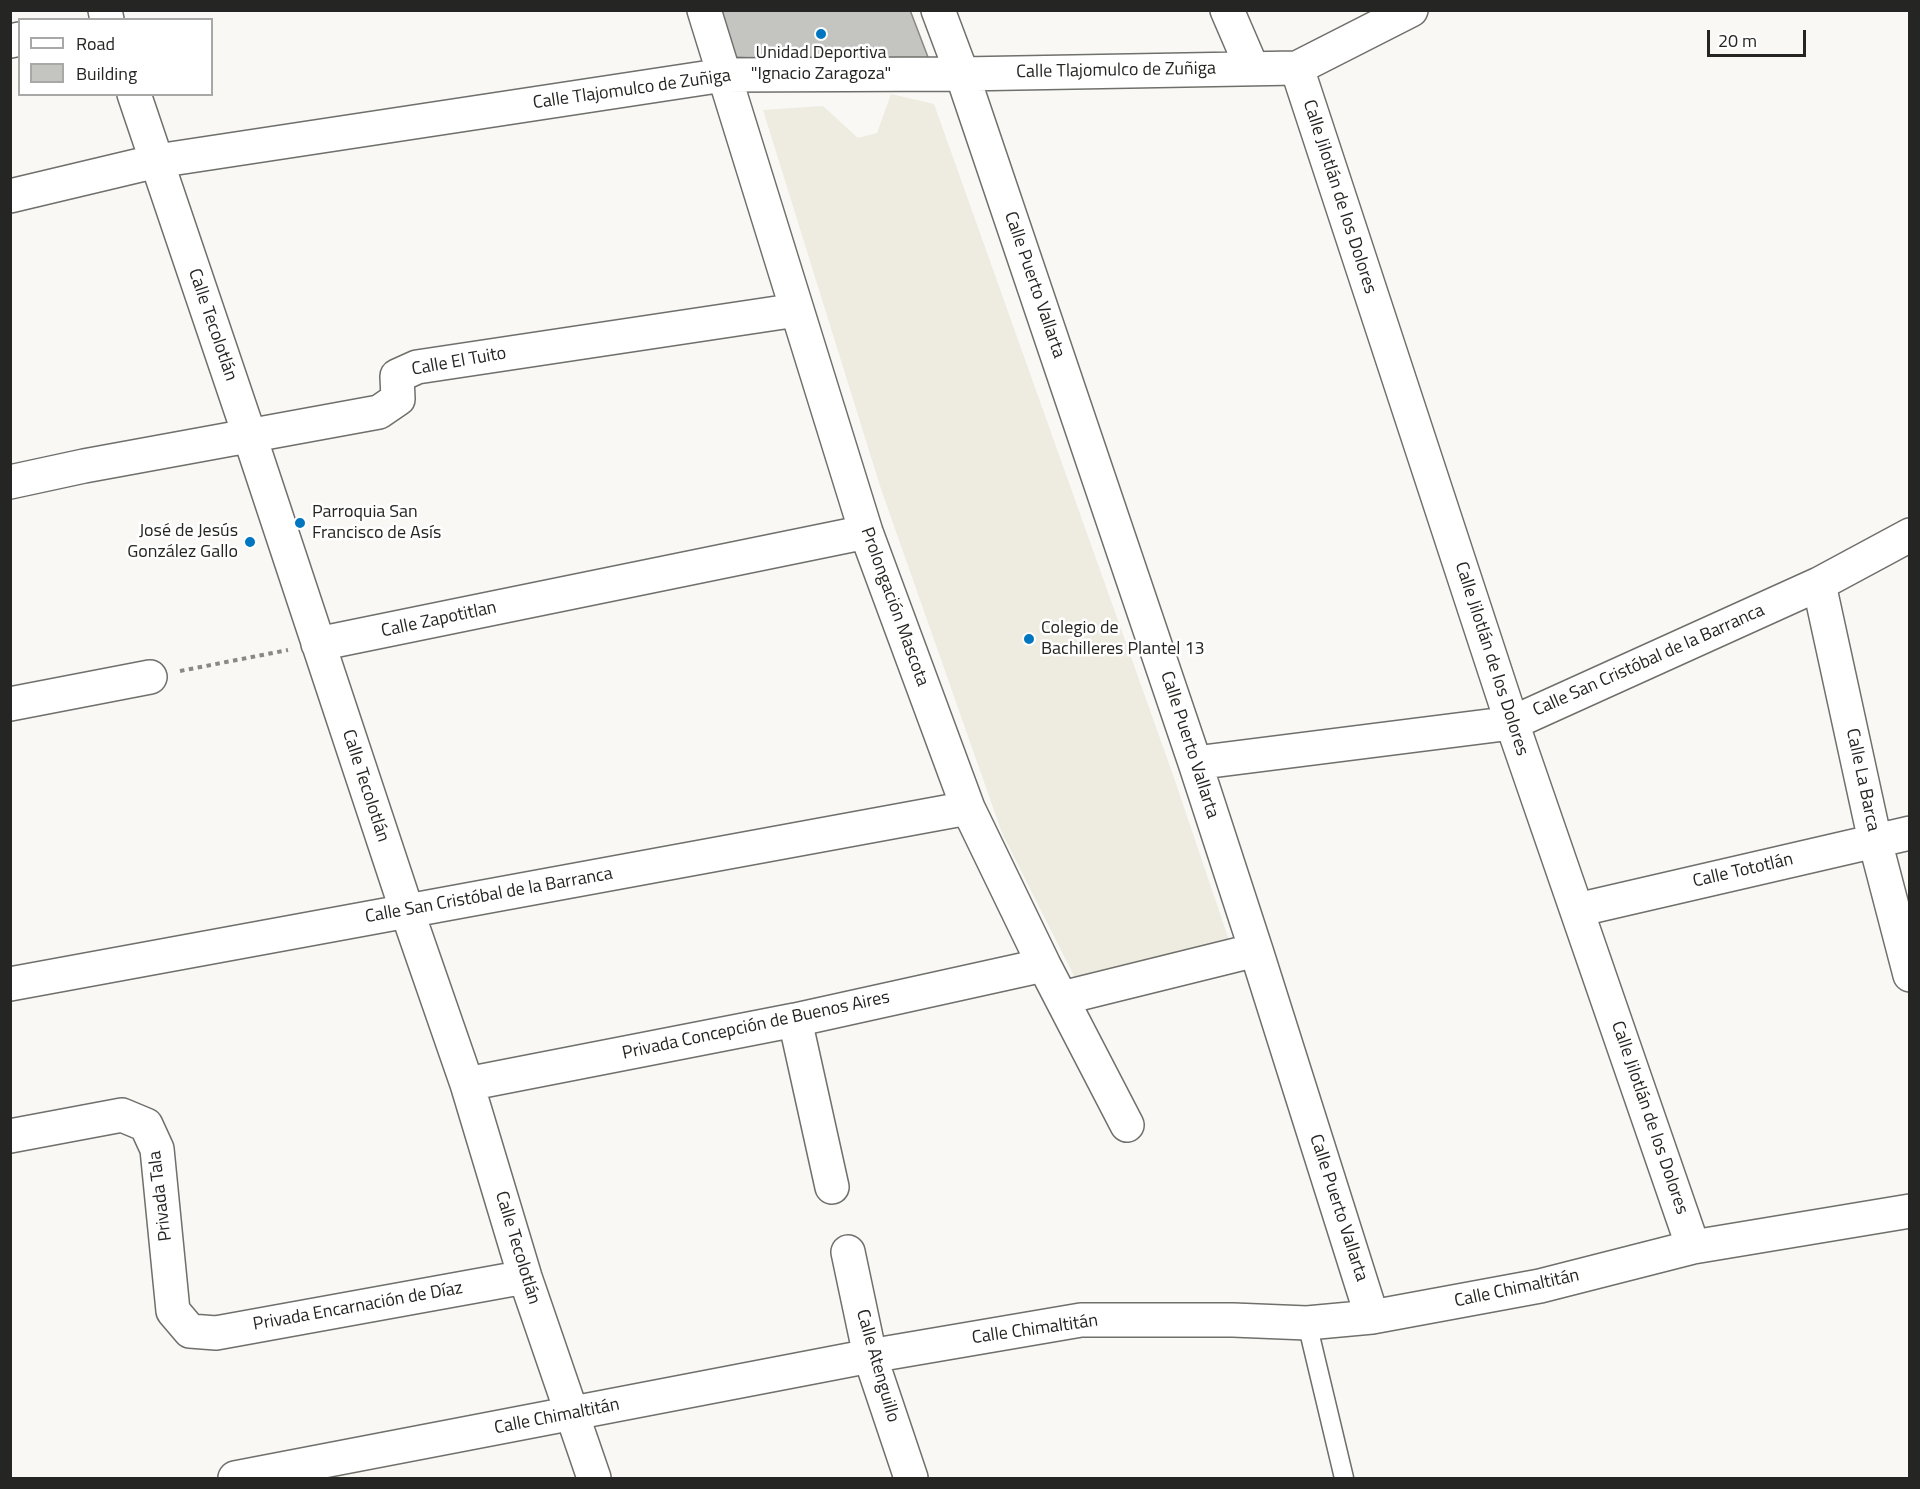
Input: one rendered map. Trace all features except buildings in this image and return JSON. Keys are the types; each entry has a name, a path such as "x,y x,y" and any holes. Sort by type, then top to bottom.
{"street":[{"name":"Prolongación Mascota","path":"704,10 866,532 968,808 1044,965 1127,1125"},
{"name":"Calle Puerto Vallarta","path":"938,10 962,74 1195,763 1372,1317"},
{"path":"1227,10 1252,68"},
{"path":"1297,68 1412,10"},
{"name":"Calle Tlajomulco de Zuñiga","path":"10,196 157,161 724,75 962,74 1297,68"},
{"name":"Calle Jilotlán de los Dolores","path":"1297,68 1512,723 1693,1247"},
{"name":"Calle Tecolotlán","path":"135,96 406,911 467,1084 525,1277 594,1479"},
{"name":"Calle El Tuito","path":"10,482 84,466 379,412 398,399 397,376 417,367 796,310"},
{"name":"Calle Zapotitlan","path":"318,644 866,532"},
{"name":"Calle San Cristóbal de la Barranca","path":"1195,763 1512,723 1819,584 1910,535"},
{"name":"Calle La Barca","path":"1819,584 1875,841 1910,975"},
{"path":"10,704 150,676"},
{"name":"Calle San Cristóbal de la Barranca","path":"10,984 968,808"},
{"name":"Calle Tototlán","path":"1577,910 1910,832"},
{"path":"1062,998 1256,950"},
{"name":"Privada Concepción de Buenos Aires","path":"467,1084 795,1020 1044,965"},
{"path":"795,1020 832,1187"},
{"name":"Privada Tala","path":"10,1136 122,1115 146,1125 158,1149 173,1311 190,1331"},
{"name":"Calle Chimaltitán","path":"235,1479 323,1470 573,1414 870,1356 1081,1320 1233,1320 1307,1323 1372,1317 1540,1286 1693,1247 1910,1211"},
{"name":"Calle Atenguillo","path":"848,1252 870,1356 911,1479"},
{"name":"Privada Encarnación de Díaz","path":"190,1331 216,1333 525,1277"}],"lane":[{"path":"1307,1323 1344,1479"}],"path":[{"path":"150,676 318,644"}],"shaded area":[{"name":"Colegio de Bachilleres Plantel 13","path":"891,94 934,104 1172,772 1230,943 1078,984 1002,833 881,489 763,110 823,106 858,138 877,133"}],"place":[{"name":"Unidad Deportiva \"Ignacio Zaragoza\"","path":"821,34"},
{"name":"Parroquia San Francisco de Asís","path":"300,523"},
{"name":"José de Jesús González Gallo","path":"250,542"},
{"name":"Colegio de Bachilleres Plantel 13","path":"1029,639"}]}
